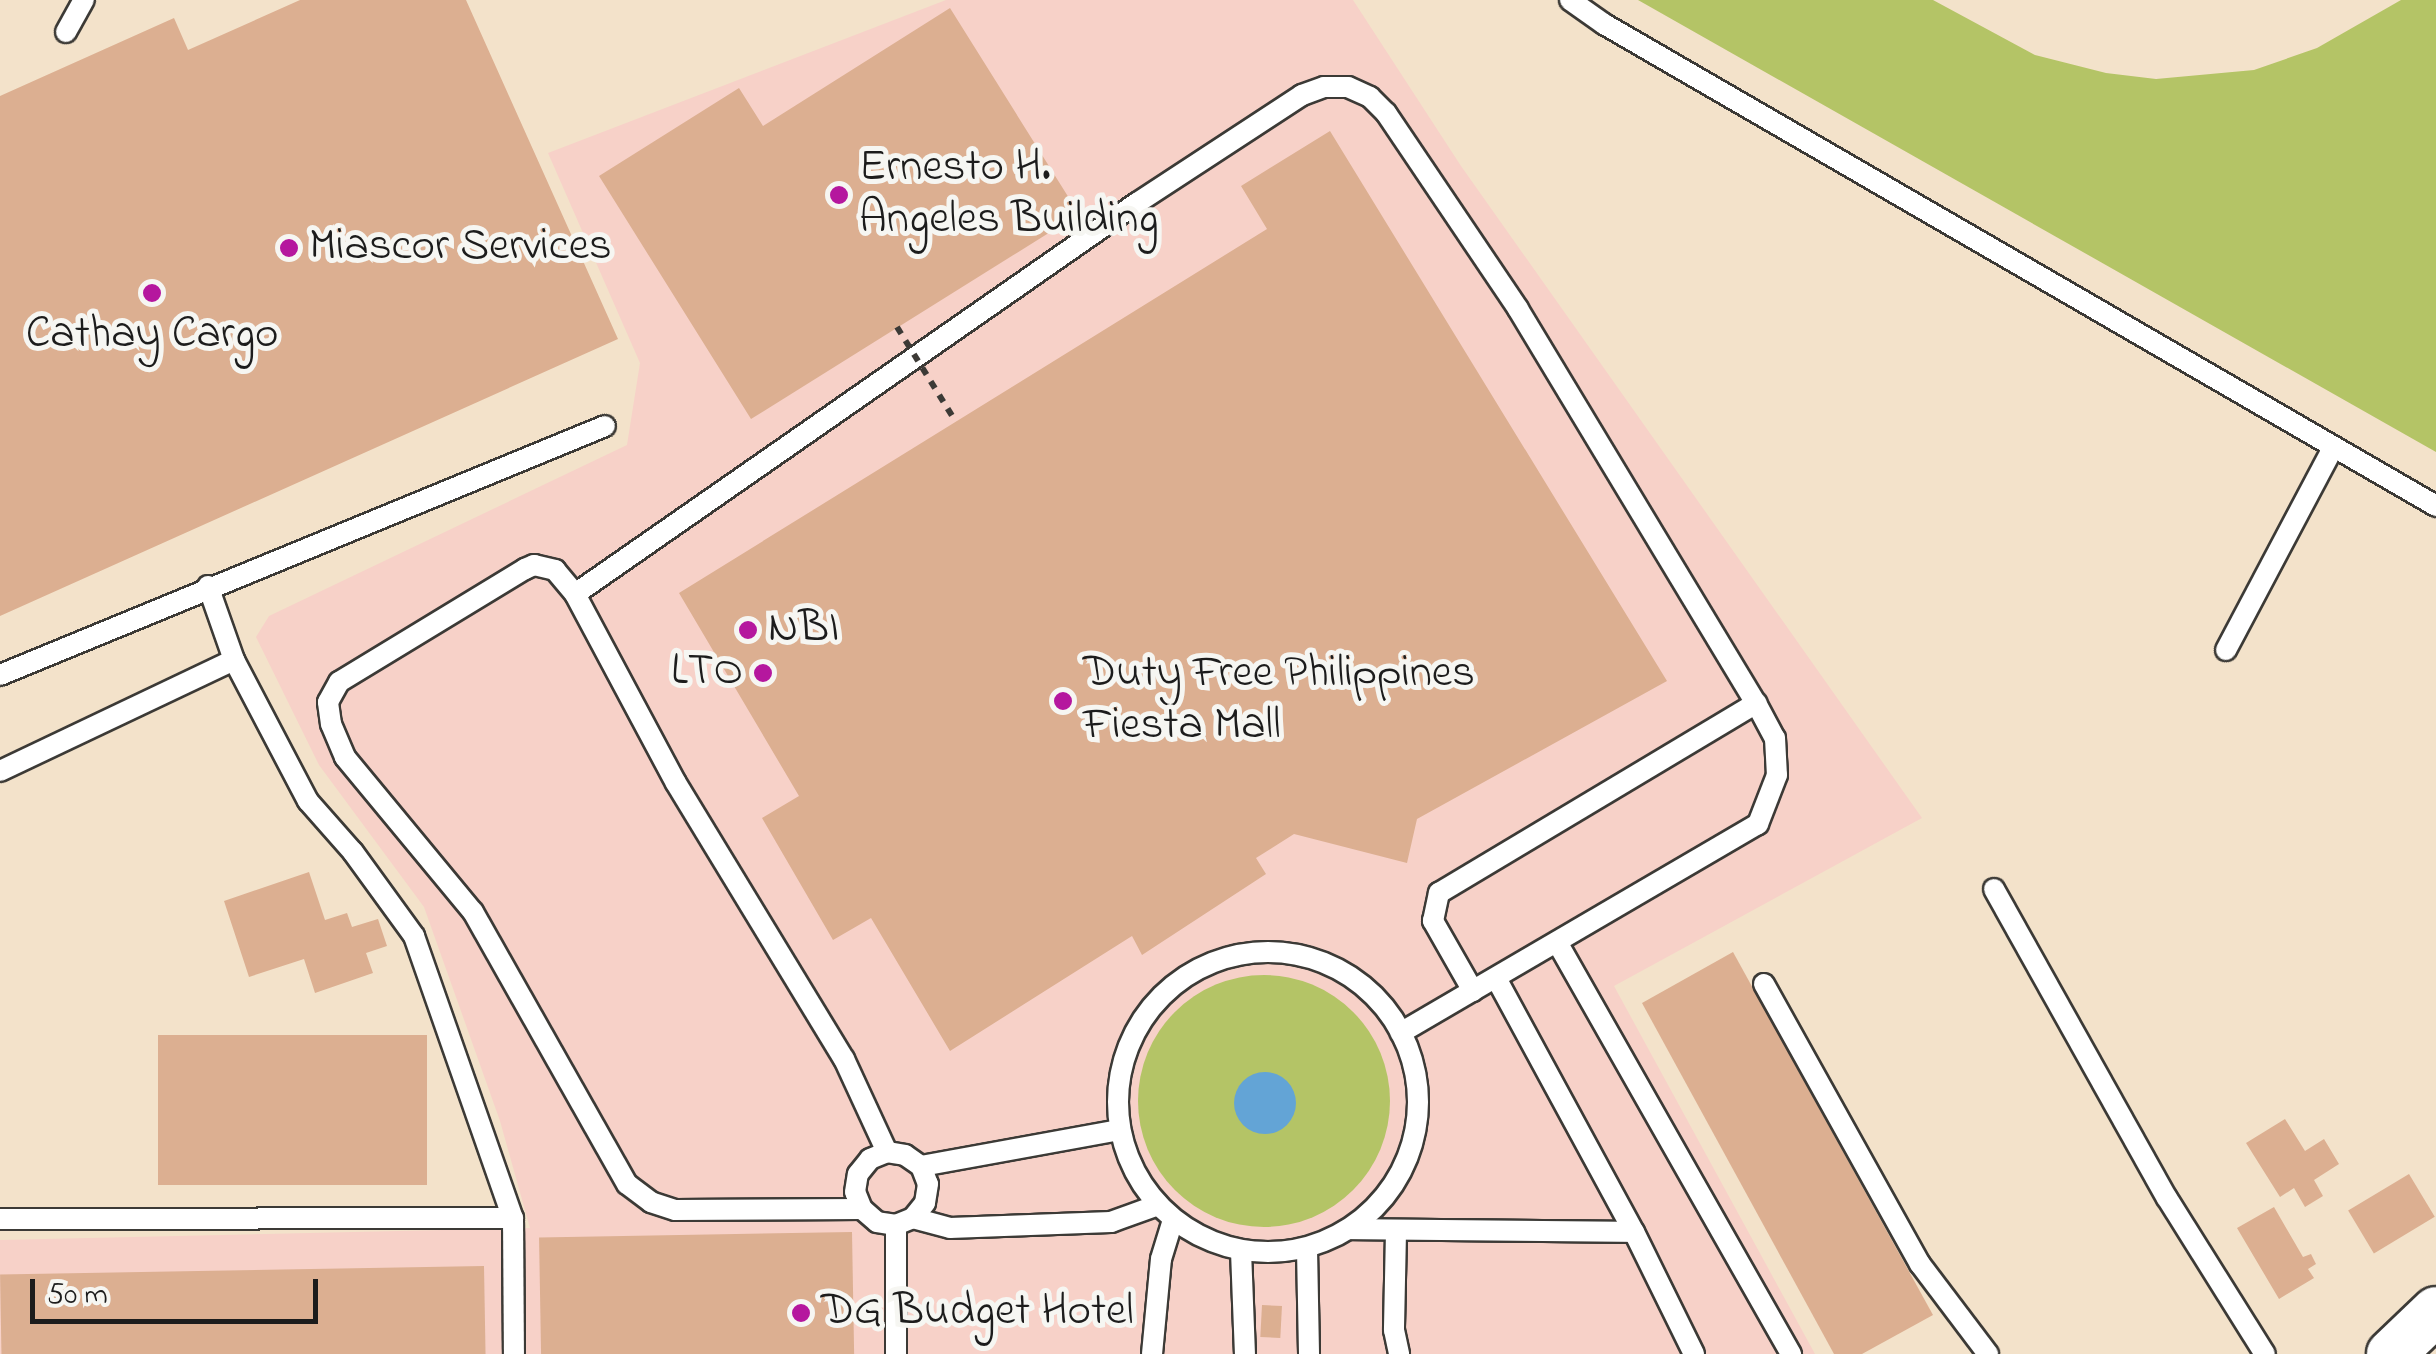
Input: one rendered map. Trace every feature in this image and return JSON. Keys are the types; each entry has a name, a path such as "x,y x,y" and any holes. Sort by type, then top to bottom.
{"street":[{"path":"2391,1354 2436,1312"}],"lane":[{"path":"66,32 84,0"},
{"path":"1570,0 2436,506"},
{"path":"574,594 1137,203 1302,95 1324,87 1348,87 1370,97 1386,114 1507,293 1756,703 1774,738 1777,775 1758,824 1401,1033"},
{"path":"0,675 208,586 605,426"},
{"path":"2226,650 2333,448"},
{"path":"862,1210 675,1210 651,1202 627,1184 473,912 345,757 331,724 328,702 339,682 525,569 534,566 555,570 574,594 676,782 844,1059 888,1152"},
{"path":"208,586 234,660 308,801 353,852 414,936 513,1218 514,1354"},
{"path":"0,771 234,660"},
{"path":"1473,991 1433,921 1439,893 1756,703"},
{"path":"1994,889 2167,1198 2266,1354"},
{"path":"1558,942 1791,1354"},
{"path":"1259,951 1315,961 1342,972 1376,998 1401,1033 1416,1084 1418,1111 1411,1151 1387,1196 1350,1229 1307,1249 1241,1251 1205,1240 1166,1213 1134,1170 1120,1130 1118,1088 1127,1046 1149,1009 1180,979 1218,960 1259,951"},
{"path":"1496,978 1634,1232 1694,1354"},
{"path":"1764,984 1920,1264 1988,1354"},
{"path":"921,1166 1120,1130"},
{"path":"896,1354 904,1221 925,1203 928,1184 921,1166 906,1154 888,1152 870,1159 858,1174 855,1192 862,1210 877,1222 904,1221 950,1228 1111,1222 1166,1213"},
{"path":"1152,1354 1166,1213"},
{"path":"0,1219 513,1218"},
{"path":"1350,1229 1634,1232"},
{"path":"1396,1232 1394,1330 1399,1354"},
{"path":"1307,1249 1309,1354"},
{"path":"1241,1251 1245,1354"}],"path":[{"path":"897,328 956,422"}],"shaded area":[{"name":"Duty Free Philippines Fiesta Mall","path":"946,0 1353,0 1461,166 1922,818 1614,986 1815,1354 0,1354 0,1240 530,1228 500,1121 424,907 319,765 256,637 269,616 627,445 640,363 548,153"}],"green space":[{"path":"1638,0 1933,0 2035,55 2106,73 2156,79 2254,70 2317,48 2401,0 2436,0 2436,452"},
{"path":"1264,975 1289,977 1312,985 1353,1012 1380,1053 1388,1076 1388,1126 1380,1149 1353,1190 1312,1217 1289,1225 1264,1227 1239,1225 1216,1217 1175,1190 1148,1149 1140,1126 1138,1101 1140,1076 1148,1053 1175,1012 1216,985 1239,977"}],"water":[{"path":"1265,1072 1287,1081 1296,1103 1287,1125 1265,1134 1243,1125 1234,1103 1243,1081"}],"building":[{"name":"Miascor Services","path":"300,0 466,0 618,339 0,616 0,96 174,18 188,50"},
{"name":"Ernesto H. Angeles Building","path":"950,8 1079,214 751,419 599,176 739,88 763,126"},
{"path":"1330,131 1667,681 1417,819 1407,863 1294,834 1256,858 1266,874 1142,955 1132,936 950,1051 871,918 833,940 762,818 799,796 679,593 1267,229 1241,186"},
{"path":"309,872 325,920 347,913 352,927 378,919 387,946 366,953 373,973 315,993 304,959 249,977 224,901"},
{"path":"1733,952 1933,1315 1862,1354 1834,1354 1642,1003"},
{"path":"158,1035 427,1035 427,1185 158,1185"},
{"path":"2285,1119 2305,1151 2324,1139 2339,1164 2314,1180 2323,1196 2305,1207 2294,1188 2280,1197 2246,1143"},
{"path":"2409,1174 2435,1217 2374,1253 2348,1211"},
{"path":"2274,1207 2303,1257 2311,1254 2316,1264 2308,1269 2314,1278 2279,1299 2237,1228"},
{"path":"852,1232 854,1354 541,1354 539,1237"},
{"path":"484,1266 486,1354 1,1354 0,1274"},
{"path":"1262,1305 1282,1306 1280,1338 1260,1337"}],"place":[{"name":"Ernesto H. Angeles Building","path":"839,195"},
{"name":"Miascor Services","path":"289,248"},
{"name":"Cathay Cargo","path":"152,293"},
{"name":"NBI","path":"748,630"},
{"name":"LTO","path":"763,673"},
{"name":"Duty Free Philippines Fiesta Mall","path":"1063,701"},
{"name":"DG Budget Hotel","path":"801,1313"}]}
